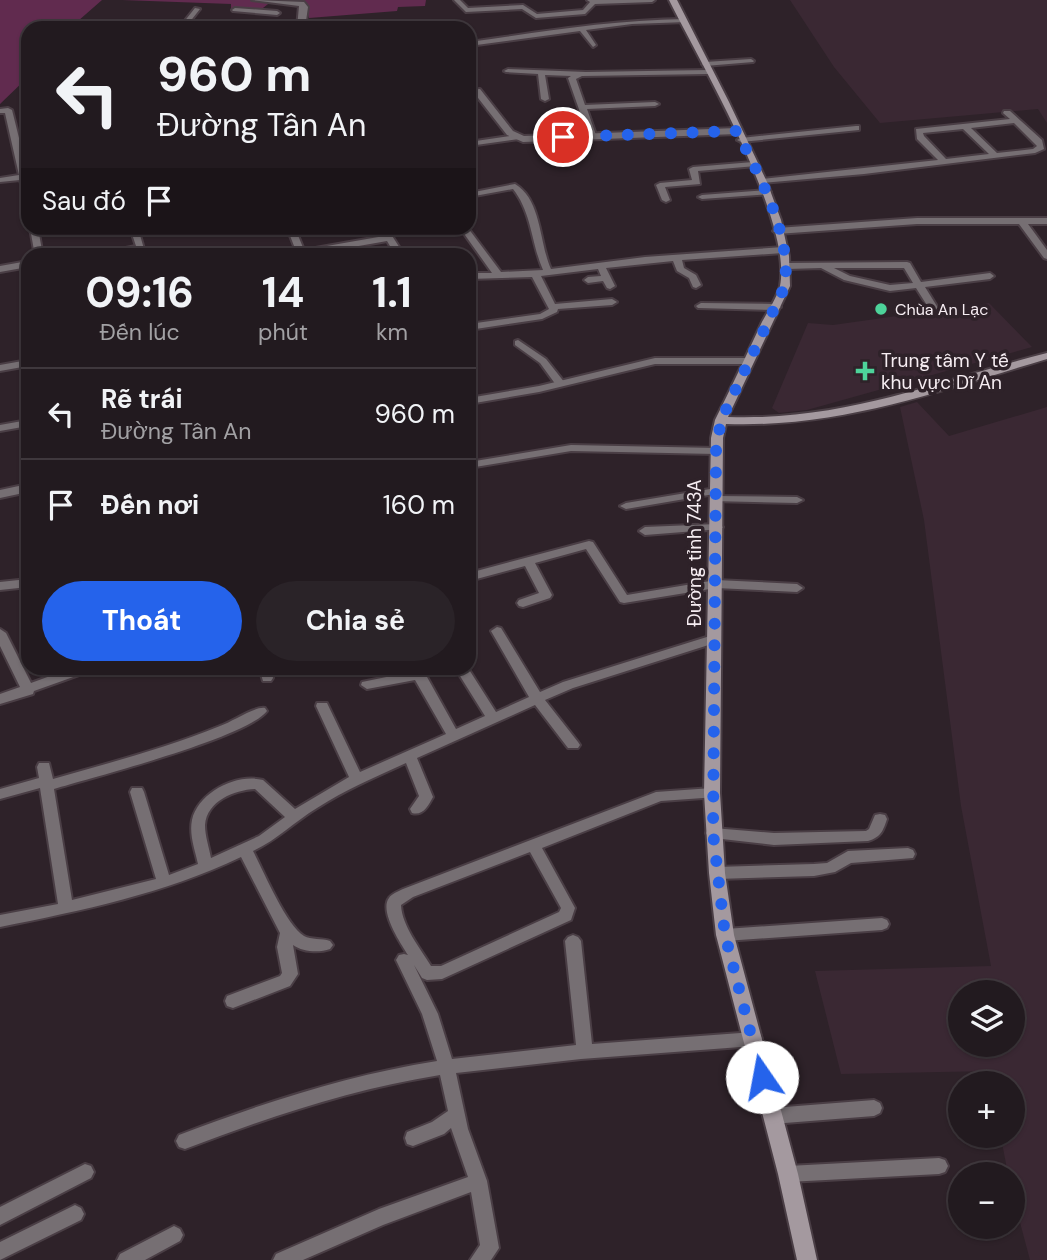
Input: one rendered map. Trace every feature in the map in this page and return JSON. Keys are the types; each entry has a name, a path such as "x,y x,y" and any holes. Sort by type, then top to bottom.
{"main road":[{"name":"Đường tỉnh 743A","path":"673,0 767,192 787,266 785,286 721,420 716,451 712,793 713,833 725,935 754,1039 807,1260"},
{"path":"721,420 769,424 826,417 1047,356"}],"street":[{"path":"278,13 235,10 256,0 301,4 304,7 301,21"},
{"path":"457,0 466,10 523,6 536,16 585,12 592,1 652,0"},
{"path":"611,2 617,9"},
{"path":"188,21 197,9"},
{"path":"476,43 548,36 581,28 632,22 684,21"},
{"path":"581,28 593,46"},
{"path":"492,41 498,49"},
{"path":"508,71 580,74 706,68 751,61"},
{"path":"541,72 545,99"},
{"path":"580,74 572,78 592,135"},
{"path":"476,91 516,137"},
{"path":"582,107 656,104"},
{"path":"4,110 21,161"},
{"path":"762,181 887,171 943,160 1035,151 1041,147 1007,113"},
{"path":"943,160 920,137 919,131 1016,121"},
{"path":"965,125 995,155"},
{"path":"476,143 516,137 739,135 856,128"},
{"path":"666,200 660,186 697,182 693,169 753,164"},
{"path":"0,180 21,177"},
{"path":"476,194 515,186 530,204 539,248 548,272"},
{"path":"702,197 767,192"},
{"path":"778,230 917,221 1047,221"},
{"path":"1023,223 1047,256"},
{"path":"386,235 395,248"},
{"path":"469,235 497,273"},
{"path":"330,248 388,238"},
{"path":"476,275 535,274 677,257 783,250"},
{"path":"677,257 680,269 694,277 696,285"},
{"path":"787,266 903,264 912,268 933,309"},
{"path":"0,269 21,265"},
{"path":"821,265 875,286 919,285 990,276"},
{"path":"588,280 608,282 601,266"},
{"path":"535,274 540,288 554,307"},
{"path":"476,326 542,316 554,307 611,302"},
{"path":"701,306 776,307"},
{"path":"518,343 543,360 560,383"},
{"path":"476,400 655,361 748,361"},
{"path":"0,368 21,364"},
{"path":"0,428 21,424"},
{"path":"476,464 571,448 716,451"},
{"path":"0,494 21,490"},
{"path":"626,506 716,495 797,500"},
{"path":"645,531 717,527"},
{"path":"476,575 589,545 624,599 716,584 797,589"},
{"path":"523,603 545,595 528,561"},
{"path":"0,586 21,584"},
{"path":"497,631 537,699 573,745"},
{"path":"0,634 28,691"},
{"path":"0,920 66,908 164,883 206,867 245,850 331,791 357,779 568,685 714,639"},
{"path":"0,698 28,691 68,675"},
{"path":"367,685 405,675"},
{"path":"419,675 454,737"},
{"path":"465,675 493,718"},
{"path":"322,706 357,779"},
{"path":"0,794 46,778 201,738 251,719 260,710"},
{"path":"410,757 426,797 417,810"},
{"path":"46,778 66,908"},
{"path":"206,867 198,827 208,802 220,793 244,784 258,784 294,817"},
{"path":"137,792 164,883"},
{"path":"533,845 568,908 566,916 442,972 427,973 402,933 394,914 394,902 408,893 533,845 658,797 712,793"},
{"path":"713,833 774,839 868,836 875,832 880,819"},
{"path":"245,850 288,933 304,944 325,945"},
{"path":"717,873 814,870 830,868 851,856 908,854"},
{"path":"725,935 882,924"},
{"path":"233,1001 285,981 290,974 285,947 288,933"},
{"path":"573,941 584,1051"},
{"path":"404,960 430,1014 447,1068 460,1129 478,1181 490,1248 479,1260"},
{"path":"185,1141 263,1111 407,1073 584,1051 754,1039"},
{"path":"772,1116 873,1108"},
{"path":"413,1138 438,1128 458,1114"},
{"path":"788,1174 939,1166"},
{"path":"0,1216 85,1172"},
{"path":"282,1260 379,1218 478,1181"},
{"path":"0,1251 75,1214"},
{"path":"126,1260 174,1235"}],"shaded area":[{"path":"0,0 102,0 78,21 21,21 21,84 0,104"},
{"path":"122,0 426,0 425,6 398,7 397,11 309,18 305,2 272,1 259,11 231,8 231,4"},
{"path":"790,0 1047,0 1047,123 1038,109 880,123 834,67"},
{"name":"Trung tâm Y tế khu vực Dĩ An","path":"989,303 1032,347 807,410 779,413 772,408 808,323 833,325"},
{"path":"917,402 949,436 1047,407 1047,1260 1030,1260 1024,1239 1025,1162 1006,1162 1003,1148 1025,1148 1025,1071 841,1074 815,971 991,966 961,806 924,520 900,407"}],"place":[{"name":"Chùa An Lạc","path":"881,309"},
{"name":"Trung tâm Y tế khu vực Dĩ An","path":"865,371"}],"route":[{"path":"563,137 737,131 773,205 787,266 785,286 721,420 716,451 713,833 725,935 762,1077"}]}
